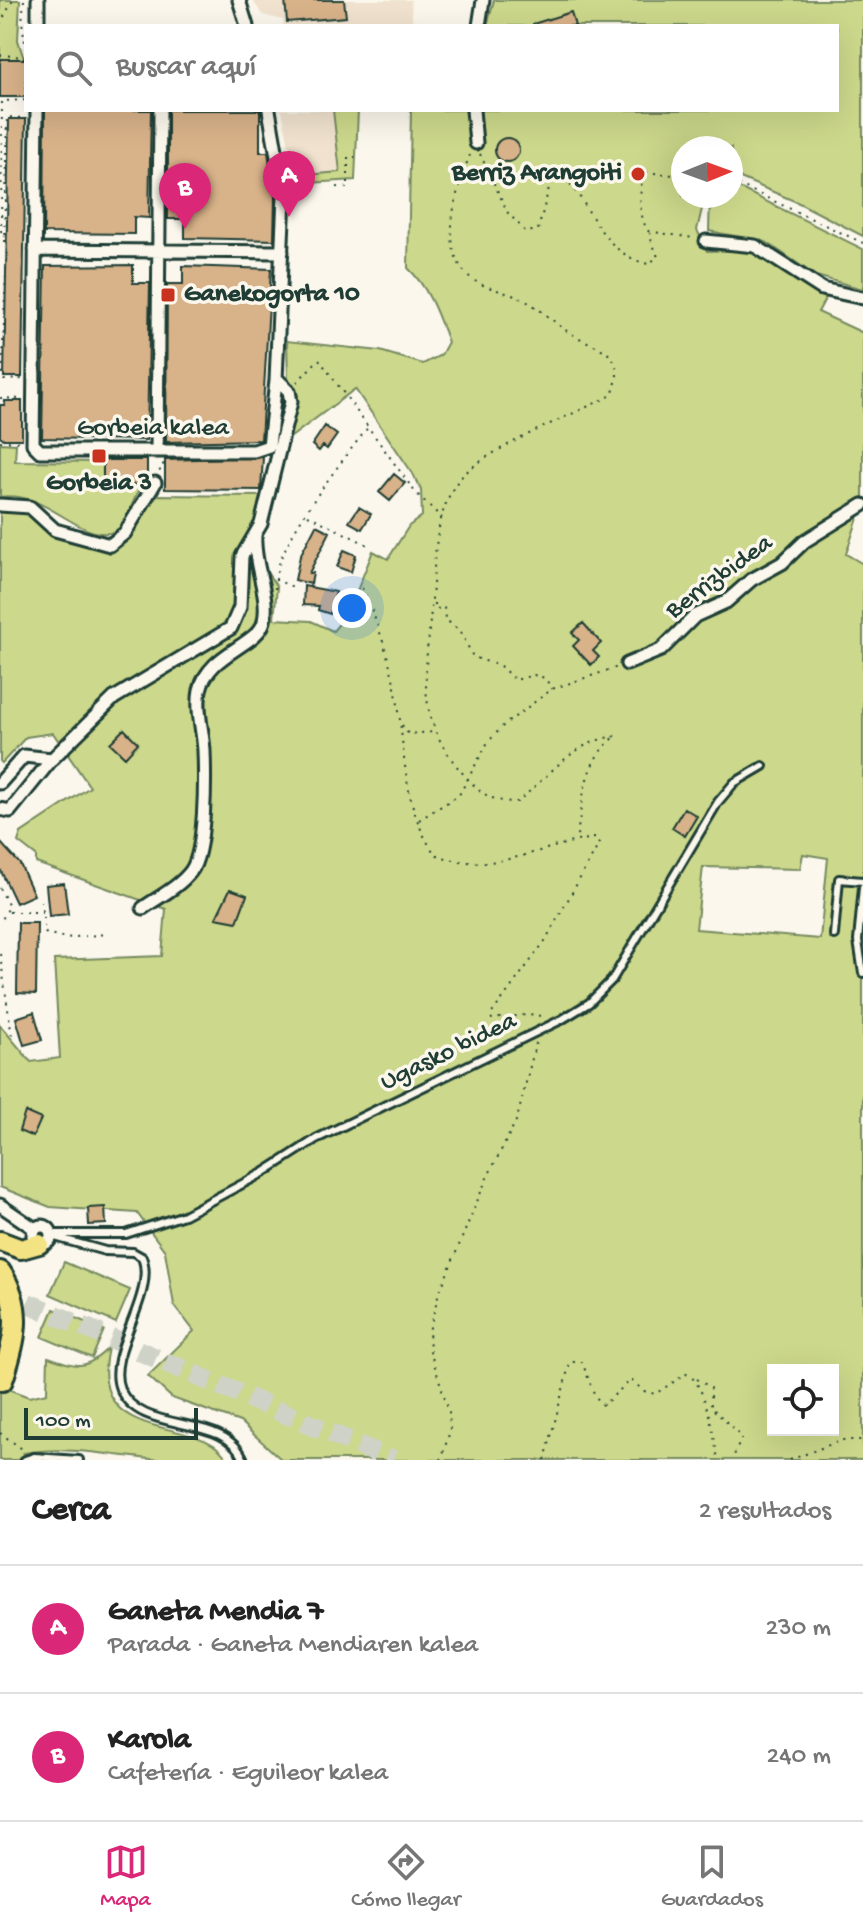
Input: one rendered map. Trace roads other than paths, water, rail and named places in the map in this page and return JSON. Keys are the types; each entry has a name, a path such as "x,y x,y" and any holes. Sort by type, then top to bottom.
{"highway":[{"path":"0,1272 14,1301 17,1327 2,1380"}],"main road":[{"path":"0,1241 21,1249 44,1236"}],"street":[{"path":"38,0 38,24"},
{"path":"239,0 246,24"},
{"path":"479,24 483,0"},
{"path":"154,456 160,112"},
{"path":"143,908 181,882 197,860 204,781 201,687 215,664 233,648 260,632 264,622 264,597 254,555 255,537 291,402 289,391 276,378 282,170 269,112"},
{"path":"473,112 476,143"},
{"path":"33,114 35,250 282,252"},
{"path":"706,241 755,246 822,289 863,298"},
{"name":"Gorbeia kalea","path":"35,250 31,434 33,444 40,451 154,456 266,448 271,436 276,378"},
{"path":"0,505 30,507 55,530 110,545 125,533 157,480"},
{"name":"Berrizbidea","path":"627,664 661,650 695,616 726,602 751,580 782,563 805,541 863,505"},
{"path":"0,809 10,811 52,759 114,698 231,628 240,607 242,556 255,537"},
{"path":"0,783 24,756 52,759"},
{"path":"0,1205 44,1236"}],"lane":[{"name":"Ugasko bidea","path":"44,1236 126,1234 184,1215 263,1173 316,1139 589,1003 612,980 718,802 734,783 763,766"},
{"path":"834,935 839,879 863,881"},
{"path":"863,887 858,941 863,973"},
{"path":"44,1236 105,1251 133,1252 142,1257 145,1275 119,1365 119,1387 130,1402 150,1415 210,1432 231,1443 244,1460"},
{"path":"25,1460 34,1457 79,1460"}],"tunnel":[{"path":"0,1291 393,1460"}],"place":[{"name":"Berriz Arangoiti","path":"638,174"},
{"name":"Ganeta Mendia 7","path":"289,217"},
{"name":"Karola","path":"185,229"},
{"name":"Ganekogorta 10","path":"168,295"},
{"name":"Gorbeia 3","path":"99,456"}]}
